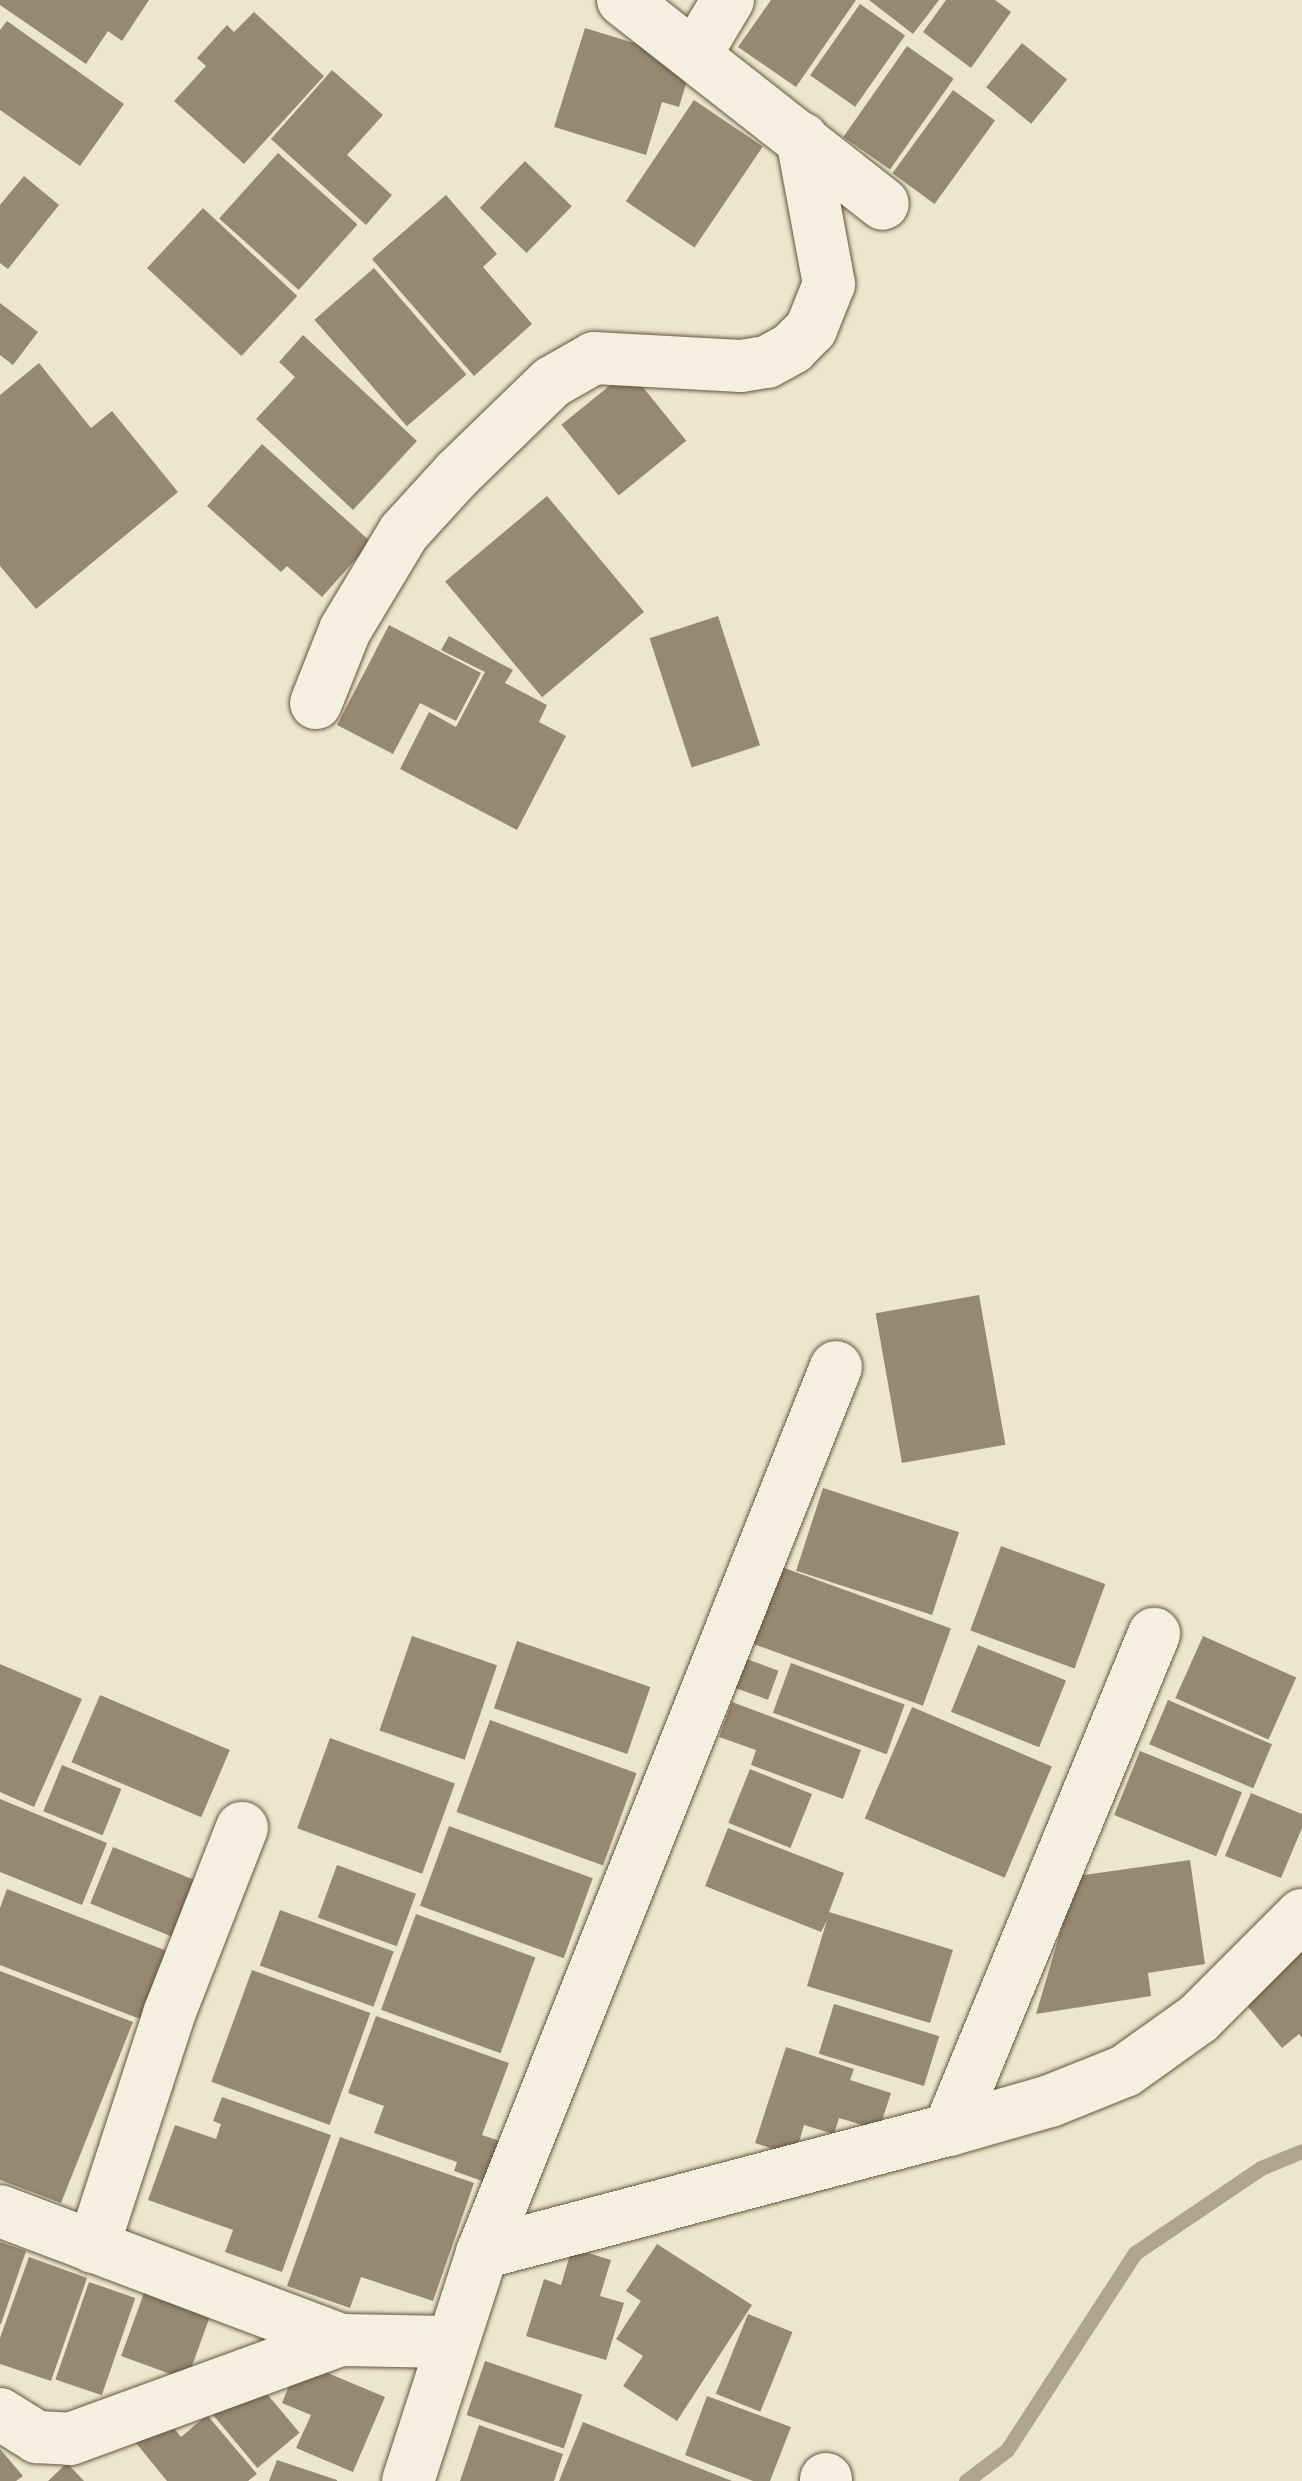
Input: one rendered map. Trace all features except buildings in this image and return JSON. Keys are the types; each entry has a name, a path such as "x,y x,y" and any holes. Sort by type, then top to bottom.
{"street":[{"path":"623,0 883,204"},
{"path":"695,54 728,0"},
{"path":"316,703 345,630 404,532 443,488 552,382 594,358 741,366 767,362 792,348 811,329 823,308 829,284 802,138"},
{"path":"408,2481 482,2252 836,1367"},
{"path":"949,2130 1154,1634"},
{"path":"93,2247 168,2014 242,1828"},
{"path":"482,2252 949,2130 1050,2101 1125,2071 1199,2018 1302,1915"},
{"path":"0,2211 341,2340 452,2342"},
{"path":"0,2414 37,2436 70,2439 341,2340"}],"waterway":[{"path":"966,2481 1007,2450 1135,2253 1261,2168 1302,2151"}]}
